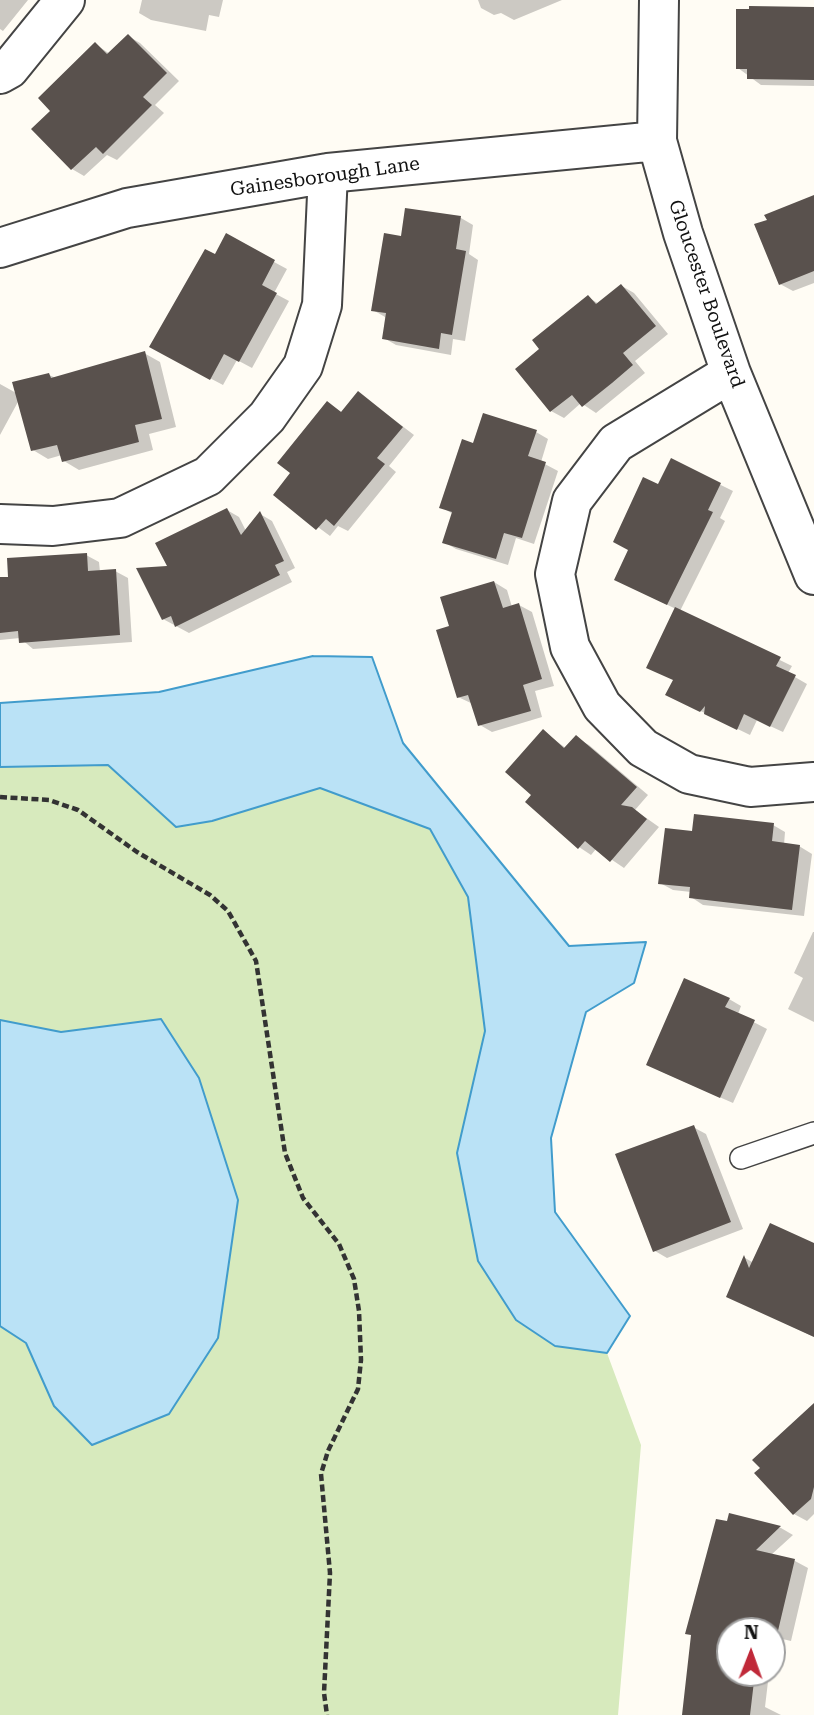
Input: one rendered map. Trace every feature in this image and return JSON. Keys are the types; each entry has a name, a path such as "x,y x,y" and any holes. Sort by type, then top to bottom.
{"street":[{"path":"0,74 9,69 65,0"},
{"name":"Gloucester Boulevard","path":"659,0 656,141 683,233 731,373 812,562"},
{"name":"Gainesborough Lane","path":"0,248 127,208 328,173 656,141"},
{"path":"0,524 53,526 120,518 208,477 267,417 303,366 322,305 328,173"},
{"path":"731,373 615,443 572,501 555,574 570,647 602,706 643,748 689,774 750,787 814,782"}],"lane":[{"path":"741,1158 814,1133"}],"path":[{"path":"0,797 48,800 78,810 137,852 210,895 228,911 256,961 285,1153 303,1198 338,1244 354,1279 359,1311 361,1360 358,1389 328,1451 321,1474 324,1531 330,1573 324,1693 327,1715"}],"green space":[{"path":"108,765 176,827 212,821 320,788 430,829 468,897 485,1031 457,1153 478,1261 516,1320 555,1346 607,1353 641,1445 618,1715 0,1715 0,767"}],"water":[{"path":"313,656 372,657 403,743 569,946 646,942 634,983 586,1012 551,1138 555,1212 630,1316 607,1353 555,1346 516,1320 478,1261 457,1153 485,1031 468,897 430,829 320,788 212,821 176,827 108,765 0,767 0,703 159,692"},
{"path":"161,1019 199,1078 238,1200 218,1338 169,1414 92,1445 54,1406 26,1343 0,1326 0,1020 61,1032"}],"building":[{"path":"749,6 814,7 814,80 747,79 747,69 736,69 736,9 749,9"},
{"path":"128,34 167,73 143,97 152,105 103,154 96,147 71,170 31,129 50,111 38,98 95,42 107,54"},
{"path":"814,195 814,271 779,285 754,224 767,220 764,215"},
{"path":"405,208 461,216 456,249 466,251 452,335 441,333 439,349 382,339 386,313 371,311 384,233 401,236"},
{"path":"226,233 275,260 262,285 277,293 239,362 224,354 210,380 149,347 205,249 215,254"},
{"path":"621,284 656,326 623,353 633,365 612,383 582,407 572,395 550,412 515,369 539,349 532,340 588,295 596,304"},
{"path":"145,351 162,419 135,425 139,442 62,462 57,445 31,451 12,382 49,373 51,378"},
{"path":"358,391 403,427 377,458 385,464 334,526 326,519 316,530 273,495 290,473 277,463 327,401 341,412"},
{"path":"483,413 537,430 528,456 546,462 522,538 504,533 496,559 442,543 452,512 439,508 462,439 473,443"},
{"path":"671,458 721,483 708,510 713,512 667,605 614,580 628,550 613,542 643,477 658,484"},
{"path":"227,508 241,535 260,511 284,561 275,565 280,575 175,627 171,616 162,620 136,568 167,566 155,543"},
{"path":"87,553 88,571 116,569 120,635 19,643 18,631 0,633 0,577 8,577 7,558"},
{"path":"494,581 503,608 519,603 542,679 523,685 531,711 478,726 468,695 457,698 436,630 449,626 440,597"},
{"path":"675,607 781,657 776,666 796,675 770,727 744,714 737,730 704,714 705,706 700,712 665,695 673,680 646,668"},
{"path":"543,729 564,748 576,735 637,787 621,805 632,807 647,819 610,862 585,841 578,849 525,802 531,795 505,772"},
{"path":"694,814 774,823 772,841 800,845 792,910 689,898 690,887 658,884 665,828 692,831"},
{"path":"684,978 730,998 725,1007 755,1020 720,1098 646,1065"},
{"path":"694,1125 731,1222 653,1252 615,1154"},
{"path":"770,1223 814,1243 814,1337 726,1297 744,1255 749,1268"},
{"path":"814,1403 814,1487 811,1499 793,1515 754,1473 760,1468 752,1460"},
{"path":"729,1513 781,1526 756,1550 795,1559 781,1617 716,1617 716,1687 753,1687 750,1715 682,1715 691,1635 685,1634 716,1519 727,1521"}]}
